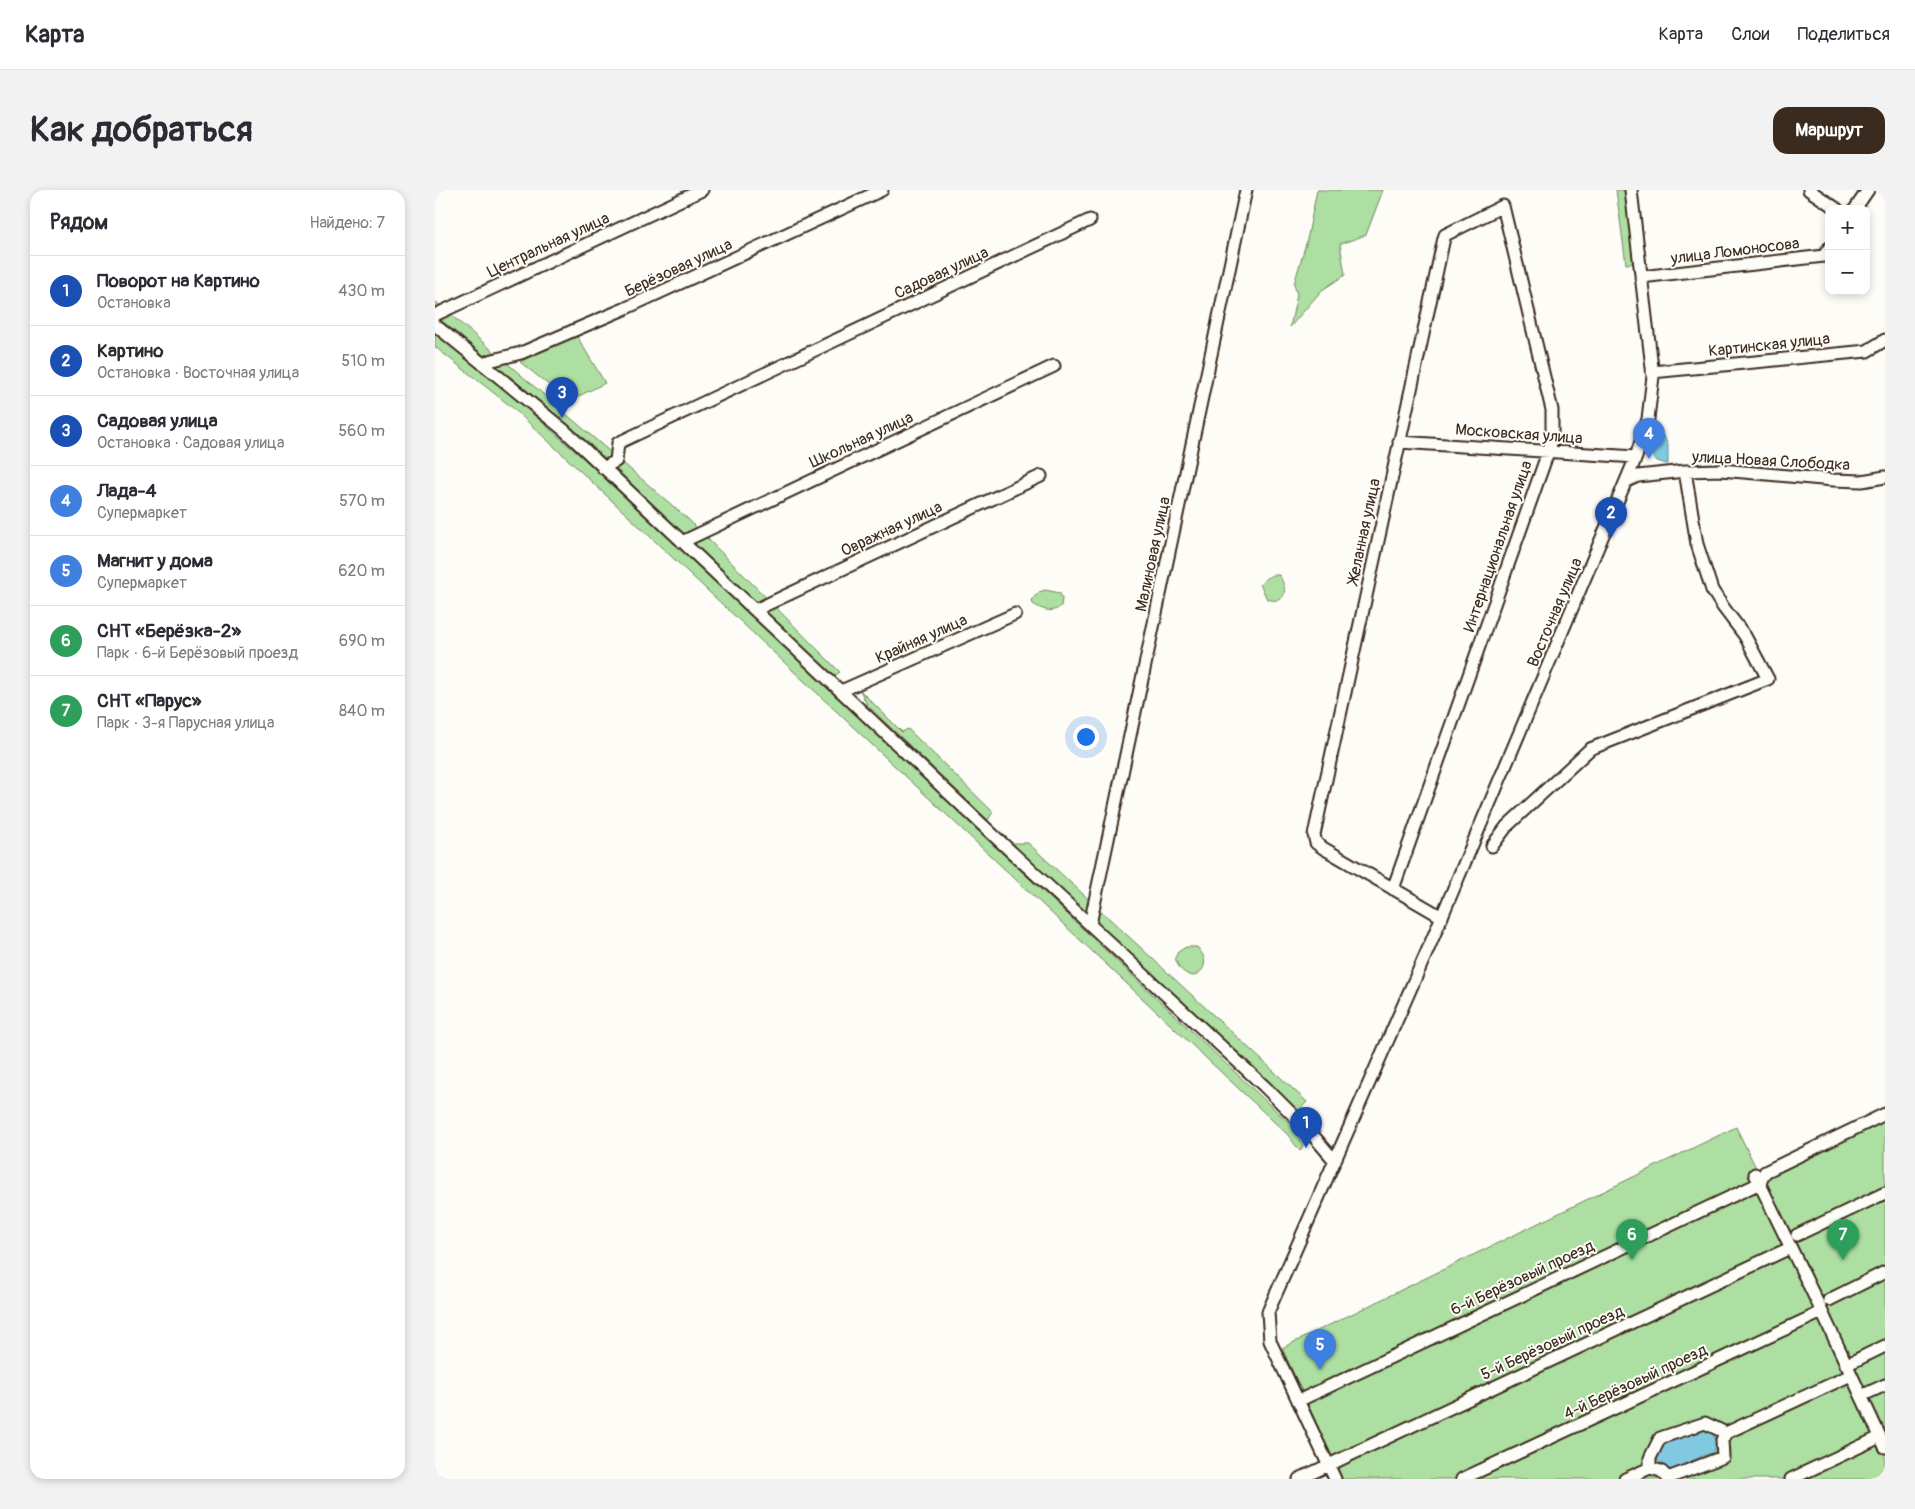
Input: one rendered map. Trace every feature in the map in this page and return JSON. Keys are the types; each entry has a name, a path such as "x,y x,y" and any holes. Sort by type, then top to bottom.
{"street":[{"name":"Центральная улица","path":"435,315 702,190"},
{"name":"Берёзовая улица","path":"484,365 521,353 624,309 882,190"},
{"name":"Малиновая улица","path":"1089,924 1246,190"},
{"name":"Восточная улица","path":"1335,1479 1269,1341 1268,1312 1442,917 1636,457 1648,419 1652,372 1631,190"},
{"path":"1809,190 1831,205"},
{"path":"1858,205 1868,190"},
{"name":"Желанная улица","path":"1393,889 1323,848 1316,843 1314,835 1445,235 1503,206"},
{"name":"Интернациональная улица","path":"1393,889 1552,441 1552,410 1503,206"},
{"name":"Садовая улица","path":"603,468 616,461 617,443 1091,220"},
{"name":"улица Ломоносова","path":"1641,277 1824,256 1828,250"},
{"path":"435,325 564,430 1264,1086 1311,1132 1335,1161"},
{"name":"Картинская улица","path":"1652,372 1867,351 1885,340"},
{"name":"Школьная улица","path":"682,542 1054,366"},
{"name":"Московская улица","path":"1399,442 1636,457"},
{"name":"улица Новая Слободка","path":"1627,481 1638,476 1685,471 1721,470 1863,481 1885,477"},
{"path":"1493,846 1507,826 1590,749 1768,679 1745,636 1712,590 1697,544 1685,471"},
{"name":"Овражная улица","path":"755,610 1041,476"},
{"name":"Крайняя улица","path":"841,691 1015,614"},
{"path":"1393,889 1442,917"},
{"name":"6-й Берёзовый проезд","path":"1298,1400 1885,1114"},
{"path":"1760,1176 1790,1248 1883,1442 1791,1479"},
{"path":"1797,1235 1885,1193"},
{"name":"5-й Берёзовый проезд","path":"1299,1479 1311,1476 1328,1466 1790,1248"},
{"path":"1829,1300 1885,1272"},
{"name":"4-й Берёзовый проезд","path":"1462,1479 1822,1312"},
{"path":"1625,1479 1650,1468 1661,1471 1668,1478 1723,1456 1722,1440 1726,1433 1848,1370 1885,1346"},
{"path":"1861,1396 1885,1385"},
{"path":"1650,1468 1650,1458 1660,1438 1705,1423 1726,1433"}],"green space":[{"path":"1317,190 1383,190 1366,235 1340,244 1345,275 1322,290 1290,327 1297,295 1294,284 1307,240"},
{"path":"1616,190 1625,190 1634,263 1626,264"},
{"path":"435,301 688,519 840,672 834,676 577,432 435,315"},
{"path":"575,333 605,383 569,401 520,362"},
{"path":"435,334 495,381 583,458 1290,1124 1303,1145 1300,1151 1287,1134 513,408 435,347"},
{"path":"1272,575 1279,575 1284,586 1284,594 1279,600 1267,599 1260,584"},
{"path":"1045,590 1060,593 1062,599 1061,606 1054,610 1047,610 1033,604 1032,600 1039,592"},
{"path":"860,690 902,732 908,729 993,812 988,820 867,705"},
{"path":"1011,843 1028,843 1307,1102 1298,1111"},
{"path":"1186,947 1197,947 1203,955 1204,967 1194,976 1182,970 1175,958 1178,952"},
{"path":"1885,1110 1885,1479 1342,1479 1282,1348 1736,1127 1758,1172"}],"water":[{"path":"1654,436 1664,436 1668,445 1668,464 1658,461 1653,457 1649,440"},
{"path":"1706,1429 1712,1431 1717,1445 1712,1453 1672,1470 1666,1468 1657,1459 1663,1444 1675,1437"}],"place":[{"name":"Садовая улица","path":"562,418"},
{"name":"Лада-4","path":"1649,459"},
{"name":"Картино","path":"1611,538"},
{"name":"Поворот на Картино","path":"1306,1148"},
{"name":"СНТ «Берёзка-2»","path":"1632,1260"},
{"name":"СНТ «Парус»","path":"1843,1260"},
{"name":"Магнит у дома","path":"1320,1370"}]}
